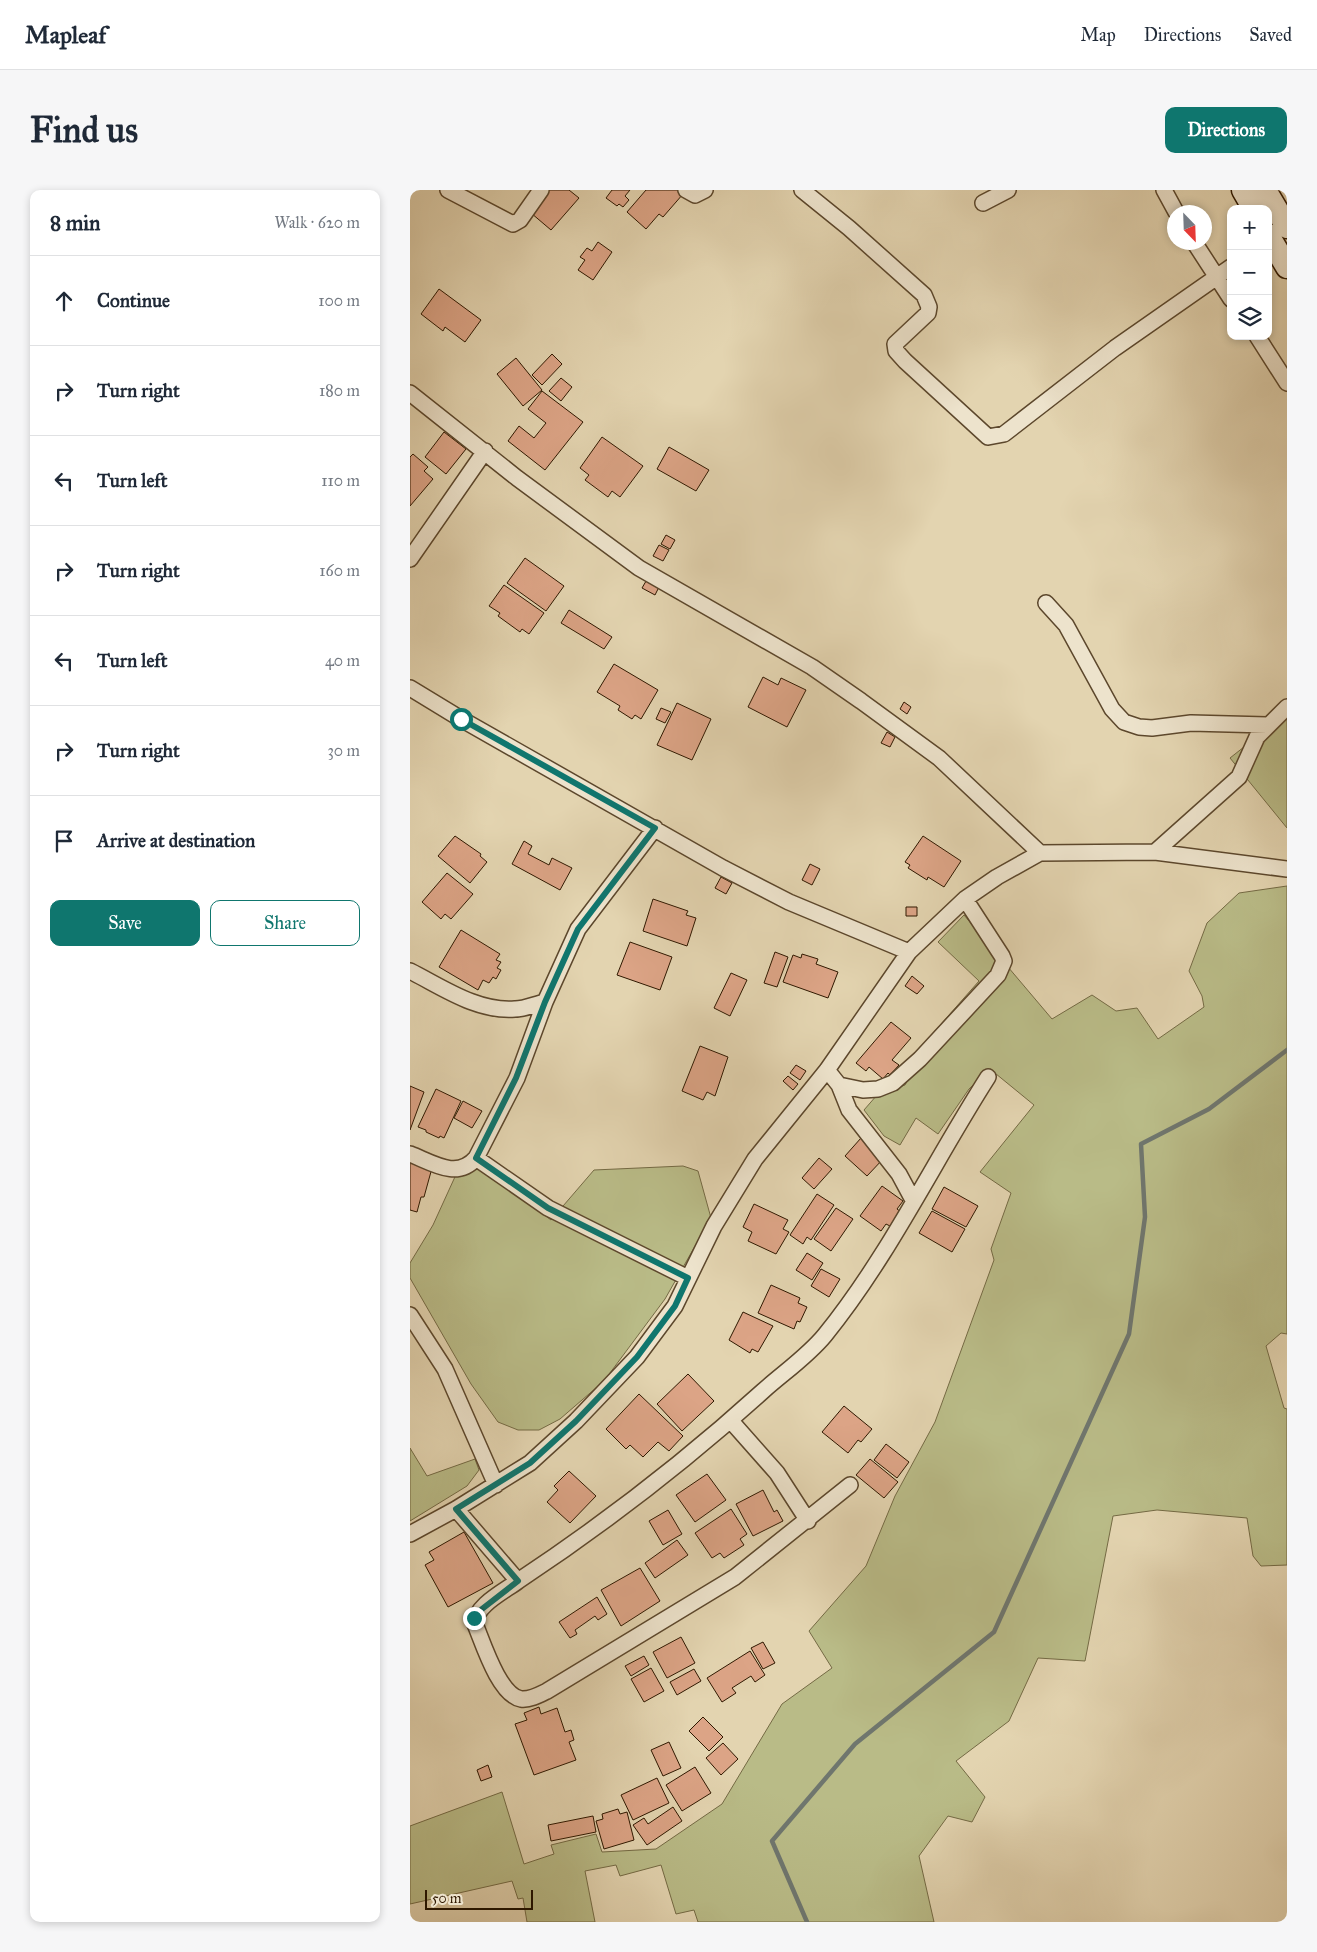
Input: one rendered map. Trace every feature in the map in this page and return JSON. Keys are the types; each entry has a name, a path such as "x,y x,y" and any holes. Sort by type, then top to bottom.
{"main road":[{"path":"1243,190 1252,205"},
{"path":"1265,190 1287,267"}],"street":[{"path":"448,190 513,224 520,220 541,190"},
{"path":"686,190 695,195 705,190"},
{"path":"803,190 924,295 929,307 928,312 895,344 896,351 905,362 988,436 1004,434 1115,348 1227,270"},
{"path":"983,204 1008,190"},
{"path":"1164,190 1172,205"},
{"path":"1199,250 1228,295"},
{"path":"1260,340 1287,383"},
{"path":"410,394 518,478 639,568 812,667 861,701 939,758 1040,854"},
{"path":"410,559 485,451"},
{"path":"1046,603 1066,625 1112,709 1124,722 1139,728 1191,723 1267,725"},
{"path":"410,688 723,868 789,902 909,952"},
{"path":"1154,852 1239,777 1257,736 1287,707"},
{"path":"410,1154 453,1170 466,1168 476,1158 516,1078 545,1002 578,929 655,828"},
{"path":"410,1534 456,1509 530,1463 557,1440 637,1357 675,1306 714,1226 754,1159 827,1070 909,952 965,899 997,877 1040,854 1154,852 1287,869"},
{"path":"839,1085 863,1090 878,1089 893,1083 914,1065 998,975 1004,961 1002,956 965,899"},
{"path":"410,971 476,1004 493,1009 516,1010 545,1002"},
{"path":"827,1070 839,1085 849,1110 900,1174 913,1200"},
{"path":"850,1485 735,1577 541,1694 522,1699 513,1696 501,1684 474,1618 482,1609 518,1581 565,1550 731,1421 823,1338 888,1247 913,1200 988,1077"},
{"path":"476,1158 548,1208 688,1278"},
{"path":"410,1315 445,1368 496,1485"},
{"path":"731,1421 777,1473 808,1520"},
{"path":"456,1509 518,1581"}],"green space":[{"path":"1287,713 1287,828 1230,758"},
{"path":"1287,886 1287,1334 1281,1333 1266,1346 1284,1408 1287,1409 1287,1565 1261,1566 1253,1556 1247,1518 1157,1510 1113,1516 1085,1661 1038,1658 1009,1721 956,1761 985,1797 972,1822 948,1816 919,1856 934,1922 698,1922 694,1910 676,1914 661,1865 620,1876 616,1865 585,1871 595,1922 527,1922 523,1898 518,1899 512,1881 410,1904 410,1826 502,1792 524,1864 554,1854 551,1845 596,1834 602,1852 656,1849 722,1804 782,1704 832,1668 809,1631 866,1566 895,1496 935,1422 994,1260 991,1249 1011,1193 980,1172 1034,1105 990,1069 969,1089 938,1134 916,1118 900,1145 884,1136 864,1110 877,1095 905,1085 934,1032 979,981 938,942 964,915 1052,1019 1092,995 1116,1011 1137,1008 1158,1039 1204,1007 1202,996 1189,971 1207,923 1239,893"},
{"path":"477,1164 551,1220 594,1170 683,1166 698,1171 711,1218 665,1299 604,1381 560,1419 539,1430 518,1430 498,1422 471,1384 410,1278 410,1263 433,1225 459,1168"},
{"path":"410,1448 427,1476 475,1459 479,1470 467,1486 410,1521"}],"building":[{"path":"548,190 569,190 579,198 551,230 531,213"},
{"path":"612,190 630,190 625,196 629,200 623,207 619,204 617,206 606,198"},
{"path":"646,190 679,190 683,194 663,217 659,214 646,229 627,212"},
{"path":"598,242 612,252 593,280 578,270 585,260 580,257 587,248 592,251"},
{"path":"439,289 481,320 465,342 445,327 443,331 421,314"},
{"path":"552,354 562,364 542,385 532,375"},
{"path":"516,358 542,390 523,406 497,374"},
{"path":"561,378 572,387 561,401 549,391"},
{"path":"542,391 583,422 545,470 508,441 519,426 534,438 546,423 528,409"},
{"path":"444,432 466,449 446,474 425,457"},
{"path":"602,437 643,466 620,497 612,491 608,497 585,480 589,475 580,468"},
{"path":"669,447 709,470 696,491 657,469"},
{"path":"413,454 428,467 424,471 433,479 410,506 410,457"},
{"path":"666,535 675,540 670,549 661,544"},
{"path":"659,545 669,550 663,561 653,556"},
{"path":"525,558 564,586 546,611 507,583"},
{"path":"649,576 661,583 655,595 642,588"},
{"path":"504,585 544,613 529,634 522,629 520,632 498,616 500,613 489,606"},
{"path":"569,610 612,637 604,649 561,623"},
{"path":"614,664 658,690 641,719 635,715 632,719 618,710 620,706 597,692"},
{"path":"763,677 778,685 781,678 806,690 787,727 748,707"},
{"path":"904,702 911,707 907,714 900,709"},
{"path":"677,703 711,719 692,760 657,745"},
{"path":"661,708 671,712 665,723 656,719"},
{"path":"887,732 895,737 890,747 881,743"},
{"path":"455,836 481,854 480,856 487,862 470,883 438,856"},
{"path":"923,836 961,861 944,887 928,877 927,880 908,868 910,865 905,862"},
{"path":"524,841 532,846 528,854 549,865 552,858 572,868 560,890 512,864"},
{"path":"810,864 820,869 812,885 802,880"},
{"path":"447,873 473,894 451,919 445,914 441,919 422,902"},
{"path":"721,877 732,883 726,894 715,888"},
{"path":"653,899 688,911 686,915 696,918 687,946 643,931"},
{"path":"906,907 917,907 917,916 906,916"},
{"path":"461,930 500,954 496,960 501,962 497,968 501,970 496,979 493,977 489,983 483,980 478,990 439,967"},
{"path":"630,942 672,957 660,990 617,975"},
{"path":"775,952 788,957 777,987 764,983"},
{"path":"802,954 818,959 816,964 838,972 828,998 783,982 793,955 801,958"},
{"path":"731,973 747,980 730,1016 714,1008"},
{"path":"912,976 924,986 917,994 905,986"},
{"path":"891,1022 911,1038 892,1060 899,1065 890,1075 888,1073 883,1079 869,1067 866,1071 856,1063"},
{"path":"700,1046 728,1057 715,1096 707,1092 703,1100 682,1091"},
{"path":"796,1065 806,1071 800,1080 790,1073"},
{"path":"788,1076 798,1084 793,1090 783,1081"},
{"path":"410,1086 424,1092 410,1130"},
{"path":"436,1089 461,1101 444,1138 440,1136 439,1138 418,1127"},
{"path":"463,1101 482,1111 472,1128 454,1118"},
{"path":"861,1138 884,1158 867,1176 845,1156"},
{"path":"410,1158 432,1168 424,1197 421,1197 417,1212 410,1210"},
{"path":"819,1158 832,1169 814,1189 802,1178"},
{"path":"882,1186 903,1201 897,1209 901,1212 890,1226 886,1224 881,1231 860,1216"},
{"path":"944,1187 978,1206 966,1227 932,1209"},
{"path":"817,1194 834,1205 811,1240 807,1237 803,1244 790,1235"},
{"path":"754,1204 788,1220 783,1229 789,1232 776,1254 748,1241 752,1232 743,1227"},
{"path":"836,1208 853,1219 831,1251 814,1239"},
{"path":"932,1211 965,1229 952,1252 919,1233"},
{"path":"807,1253 823,1263 812,1280 796,1270"},
{"path":"821,1269 840,1279 829,1297 811,1286"},
{"path":"771,1285 800,1298 798,1303 807,1307 800,1322 797,1321 794,1329 758,1313"},
{"path":"743,1312 773,1326 758,1352 752,1349 750,1353 729,1340"},
{"path":"688,1374 714,1401 682,1431 657,1404"},
{"path":"639,1394 683,1436 669,1451 658,1442 643,1457 630,1445 626,1449 606,1429"},
{"path":"844,1406 872,1429 861,1442 858,1440 848,1453 822,1432"},
{"path":"886,1444 909,1462 897,1478 874,1460"},
{"path":"870,1459 898,1482 884,1498 856,1475"},
{"path":"569,1471 596,1496 570,1523 547,1502 558,1490 554,1486"},
{"path":"707,1474 726,1500 695,1522 676,1495"},
{"path":"763,1490 774,1512 777,1510 783,1521 753,1536 736,1504"},
{"path":"731,1509 747,1534 740,1539 744,1545 724,1558 720,1553 712,1558 695,1533"},
{"path":"668,1510 682,1534 663,1545 649,1521"},
{"path":"464,1532 493,1583 448,1607 425,1565 434,1560 429,1552"},
{"path":"677,1540 688,1555 655,1578 645,1563"},
{"path":"640,1568 660,1601 621,1626 601,1590"},
{"path":"597,1597 607,1614 598,1620 595,1616 575,1630 577,1634 570,1638 559,1622"},
{"path":"681,1637 695,1663 667,1678 653,1652"},
{"path":"763,1642 775,1663 763,1669 751,1648"},
{"path":"750,1651 765,1675 755,1682 751,1676 732,1688 736,1693 722,1702 707,1678"},
{"path":"644,1656 649,1665 631,1676 625,1666"},
{"path":"651,1668 664,1691 644,1702 631,1679"},
{"path":"694,1669 701,1681 677,1695 670,1682"},
{"path":"539,1707 541,1714 557,1708 565,1732 571,1730 574,1740 569,1742 576,1760 534,1775 515,1724 527,1720 524,1713"},
{"path":"703,1717 723,1737 709,1751 689,1731"},
{"path":"669,1742 681,1768 663,1776 651,1750"},
{"path":"723,1743 738,1759 721,1775 706,1758"},
{"path":"488,1765 492,1777 481,1781 477,1770"},
{"path":"695,1767 711,1793 682,1811 666,1785"},
{"path":"657,1778 669,1803 633,1820 621,1795"},
{"path":"673,1807 682,1821 647,1845 633,1825 644,1818 648,1824"},
{"path":"618,1809 620,1814 627,1812 634,1840 604,1849 596,1821 603,1819 602,1814"},
{"path":"593,1816 596,1832 551,1841 548,1825"}],"waterway":[{"path":"807,1922 772,1841 855,1744 994,1632 1129,1334 1145,1217 1141,1144 1209,1109 1287,1050"}],"route":[{"path":"461,719 655,828 595,904 578,929 545,1002 516,1078 476,1158 548,1208 688,1278 675,1306 637,1357 557,1440 530,1463 456,1509 518,1581 476,1614 474,1618"}]}
